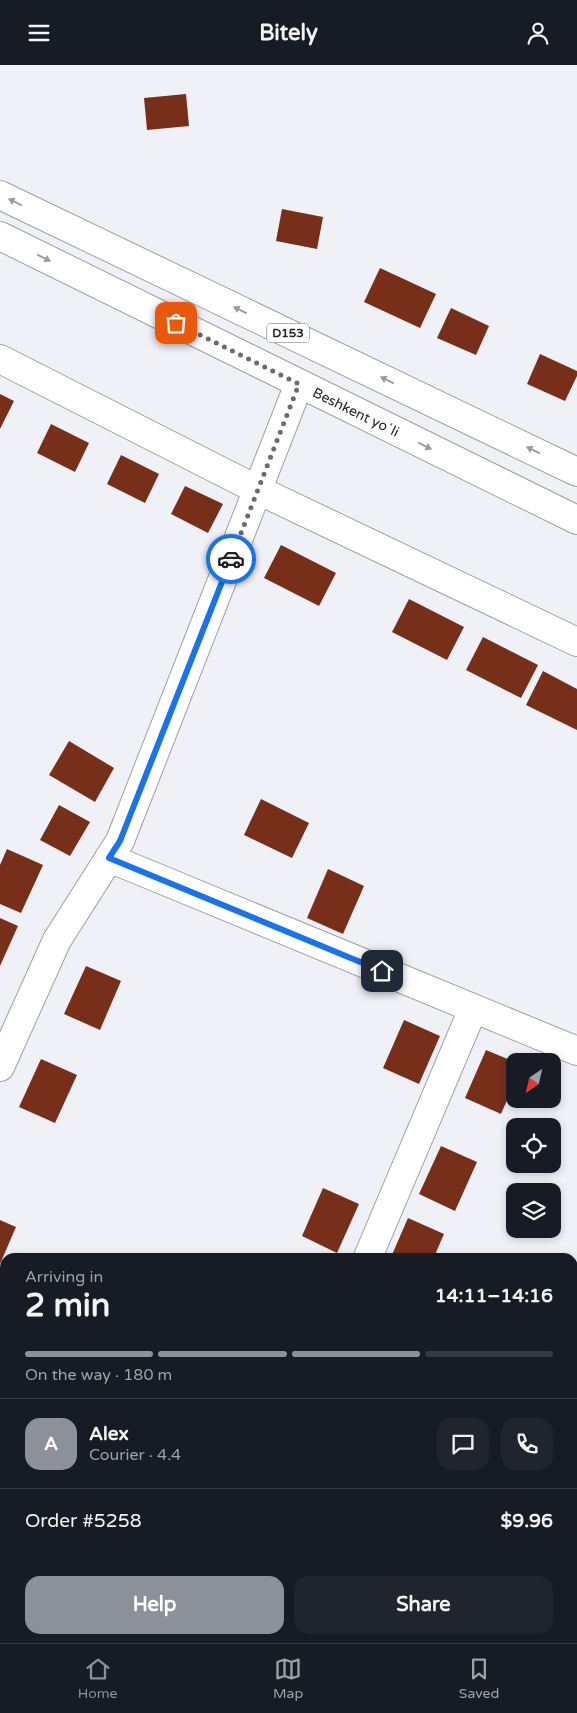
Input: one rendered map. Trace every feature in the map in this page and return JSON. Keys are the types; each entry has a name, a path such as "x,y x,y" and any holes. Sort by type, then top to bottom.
{"street":[{"name":"D153","path":"0,195 577,471"},
{"name":"Beshkent yoʻli","path":"0,236 577,519"},
{"path":"0,359 258,490 577,642"},
{"path":"0,1067 57,940 120,841 299,384"},
{"path":"109,858 577,1051"},
{"path":"370,1253 473,1009"}],"building":[{"path":"186,94 189,126 147,130 144,98"},
{"path":"282,209 323,217 317,249 276,241"},
{"path":"380,268 436,294 420,328 364,302"},
{"path":"451,308 489,326 476,355 437,338"},
{"path":"540,354 577,371 577,376 565,401 527,384"},
{"path":"0,394 14,401 0,429"},
{"path":"51,424 89,443 75,472 37,453"},
{"path":"121,455 159,474 145,503 107,484"},
{"path":"185,486 223,504 208,533 171,514"},
{"path":"281,545 336,573 319,606 264,578"},
{"path":"409,599 464,627 447,660 392,632"},
{"path":"483,637 538,665 521,698 466,670"},
{"path":"543,671 577,689 577,730 526,705"},
{"path":"69,741 114,768 95,802 49,775"},
{"path":"261,799 309,823 292,858 244,835"},
{"path":"59,805 90,822 70,856 40,840"},
{"path":"7,849 43,865 21,913 0,904 0,865"},
{"path":"328,869 364,886 343,934 307,918"},
{"path":"0,918 18,926 0,966"},
{"path":"86,966 121,981 100,1030 64,1014"},
{"path":"404,1020 440,1036 419,1084 383,1068"},
{"path":"486,1050 506,1058 506,1103 501,1114 465,1098"},
{"path":"41,1059 77,1075 55,1123 19,1107"},
{"path":"441,1146 477,1162 455,1211 419,1194"},
{"path":"323,1188 359,1204 337,1253 302,1236"},
{"path":"408,1218 444,1234 436,1253 393,1253"},
{"path":"0,1220 16,1227 5,1253 0,1253"}],"way so far":[{"path":"176,323 299,384 231,559"}],"route":[{"path":"231,559 120,841 109,858 382,971"}]}
